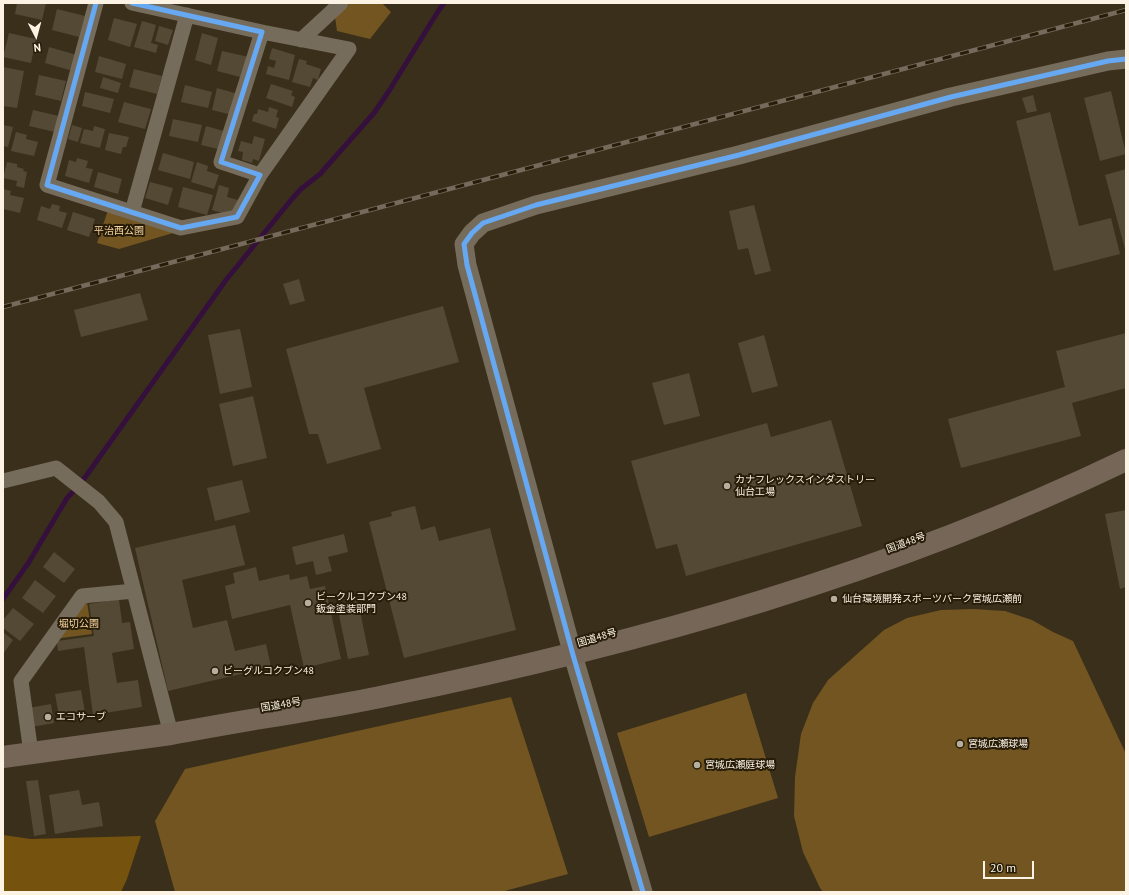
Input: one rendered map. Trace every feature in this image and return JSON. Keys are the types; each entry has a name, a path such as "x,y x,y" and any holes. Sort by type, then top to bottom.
{"highway":[{"name":"国道48号","path":"3,757 171,734 383,697 573,655 762,602 852,572 972,528 1094,476 1126,460"}],"street":[{"path":"96,3 47,185 181,228 237,217 260,175 349,49 262,32 132,3"},
{"path":"300,40 341,3"},
{"path":"132,212 187,15"},
{"path":"260,175 221,162 262,32"},
{"path":"643,892 573,655 467,265 464,244 472,233 483,223 536,205 739,155 951,97 1108,61 1126,59"},
{"path":"3,481 56,468 99,502 116,522 171,734"},
{"path":"31,753 21,681 82,596 134,591"}],"green space":[{"path":"350,3 382,3 391,12 370,39 337,31 335,17"},
{"name":"平治西公園","path":"108,210 173,233 119,249 97,243"},
{"name":"堀切公園","path":"87,602 92,634 54,639"},
{"name":"宮城広瀬球場","path":"974,609 1005,611 1032,620 1073,641 1126,754 1126,892 823,892 820,888 803,852 794,816 795,777 801,734 813,703 828,680 884,630 907,618 941,610"},
{"name":"宮城広瀬庭球場","path":"746,693 778,798 649,837 617,733"},
{"path":"511,697 568,874 501,892 175,892 155,821 185,769"}],"shaded area":[{"path":"3,835 31,839 141,836 127,879 121,892 3,892"}],"building":[{"path":"17,3 46,3 42,20 15,14"},
{"path":"57,9 85,16 79,37 52,30"},
{"path":"114,18 137,24 130,47 108,40"},
{"path":"142,21 156,25 151,43 158,45 156,53 134,47"},
{"path":"159,26 173,30 168,45 155,41"},
{"path":"9,33 36,39 31,63 3,57"},
{"path":"202,33 218,38 211,65 195,60"},
{"path":"49,47 77,55 73,71 45,63"},
{"path":"272,48 295,55 289,80 266,74 268,66 274,68 276,61 269,59"},
{"path":"222,51 249,57 244,78 217,71"},
{"path":"99,56 126,64 122,79 95,72"},
{"path":"299,59 307,61 306,64 321,69 318,80 313,78 310,87 292,82"},
{"path":"3,67 24,71 17,108 3,106"},
{"path":"134,69 162,76 157,94 129,87"},
{"path":"39,75 66,81 61,101 35,95"},
{"path":"103,77 121,83 118,93 100,88"},
{"path":"271,84 293,91 291,95 295,97 292,107 266,98"},
{"path":"185,85 212,92 208,108 181,102"},
{"path":"217,88 238,94 232,115 212,110"},
{"path":"1111,91 1126,154 1100,161 1084,98"},
{"path":"85,92 114,99 110,113 82,106"},
{"path":"1033,95 1037,111 1027,113 1022,98"},
{"path":"124,102 151,109 145,129 118,122"},
{"path":"269,107 278,110 276,117 279,118 276,129 252,121 254,114 257,114 258,109 268,112"},
{"path":"33,110 59,116 55,132 29,126"},
{"path":"1050,112 1079,226 1111,218 1120,254 1054,271 1016,121"},
{"path":"173,119 202,125 198,142 169,136"},
{"path":"3,125 13,127 8,147 3,146"},
{"path":"72,125 82,128 78,142 68,139"},
{"path":"94,126 105,129 100,148 80,143 84,129 93,131"},
{"path":"206,126 227,132 222,150 201,145"},
{"path":"16,132 27,135 26,139 38,142 34,156 11,151"},
{"path":"109,133 129,137 126,147 123,147 121,154 105,150"},
{"path":"254,136 265,139 259,161 253,159 252,163 242,160 243,152 238,151 241,141 252,144"},
{"path":"163,153 194,162 190,179 158,170"},
{"path":"77,158 88,161 86,168 93,169 89,183 65,176 69,160 76,162"},
{"path":"7,162 17,164 17,167 24,169 23,171 27,172 24,188 16,186 17,181 3,178"},
{"path":"197,162 208,166 207,171 219,175 214,189 191,182"},
{"path":"1126,169 1126,249 1125,249 1105,175"},
{"path":"98,172 122,179 118,194 94,187"},
{"path":"150,182 173,188 168,205 145,198"},
{"path":"219,185 229,188 227,197 238,200 233,216 212,210"},
{"path":"183,187 213,195 207,215 178,207"},
{"path":"3,189 11,191 10,195 24,198 20,213 3,209"},
{"path":"52,204 60,206 59,211 67,213 62,228 37,220 41,206 50,209"},
{"path":"754,205 771,271 755,275 748,248 738,250 729,211"},
{"path":"73,212 95,219 93,225 97,226 95,232 91,231 89,237 67,230"},
{"path":"299,279 305,301 290,305 283,284"},
{"path":"140,293 148,320 81,337 74,310"},
{"path":"443,306 459,362 364,388 381,449 327,464 318,434 309,434 286,349"},
{"path":"240,329 252,387 220,394 208,335"},
{"path":"1126,333 1126,388 1072,403 1081,436 961,468 948,419 1065,387 1056,351"},
{"path":"764,335 778,386 752,393 738,343"},
{"path":"689,373 700,416 664,425 652,383"},
{"path":"253,396 267,458 233,466 219,404"},
{"path":"831,420 862,526 686,576 677,544 656,549 631,461 767,423 771,437"},
{"path":"242,480 250,512 215,521 207,488"},
{"path":"415,506 421,530 435,526 439,541 490,528 516,630 404,658 369,522 392,516 391,512"},
{"path":"1126,510 1126,587 1120,589 1105,514"},
{"path":"235,525 245,565 182,580 193,628 227,620 235,651 266,644 271,667 168,691 135,548"},
{"path":"344,534 348,552 328,557 332,571 316,575 313,561 296,565 292,547"},
{"path":"54,552 75,569 64,583 43,567"},
{"path":"256,567 259,581 289,574 290,580 307,576 310,589 325,586 341,659 304,668 290,605 232,619 225,586 235,583 233,573"},
{"path":"35,580 56,596 43,613 22,598"},
{"path":"119,599 122,623 130,622 134,649 112,653 117,683 138,680 142,707 93,715 84,647 58,651 57,641 94,636 89,604"},
{"path":"358,601 369,655 348,659 337,605"},
{"path":"13,608 34,624 20,641 3,628 3,620"},
{"path":"3,632 13,640 3,654"},
{"path":"81,690 86,718 60,722 55,694"},
{"path":"51,704 54,723 31,727 28,708"},
{"path":"38,780 46,834 34,836 26,781"},
{"path":"79,790 82,805 99,802 103,826 55,834 49,795"}],"waterway":[{"path":"3,599 29,562 67,498 81,483 226,280 291,200 301,189 320,174 374,113 444,3"}],"railway":[{"path":"3,307 1126,10"}],"cycle path":[{"path":"96,3 47,185 181,228 237,217 260,175 221,162 262,32 132,3"},
{"path":"643,892 573,655 467,265 464,244 472,233 483,223 536,205 739,155 951,97 1108,61 1126,59"}],"place":[{"name":"カナフレックスインダストリー 仙台工場","path":"727,486"},
{"name":"仙台環境開発スポーツパーク宮城広瀬前","path":"834,599"},
{"name":"ビークルコクブン48 鈑金塗装部門","path":"308,603"},
{"name":"ビーグルコクブン48","path":"215,671"},
{"name":"エコサーブ","path":"48,717"},
{"name":"宮城広瀬球場","path":"960,744"},
{"name":"宮城広瀬庭球場","path":"697,765"}]}
